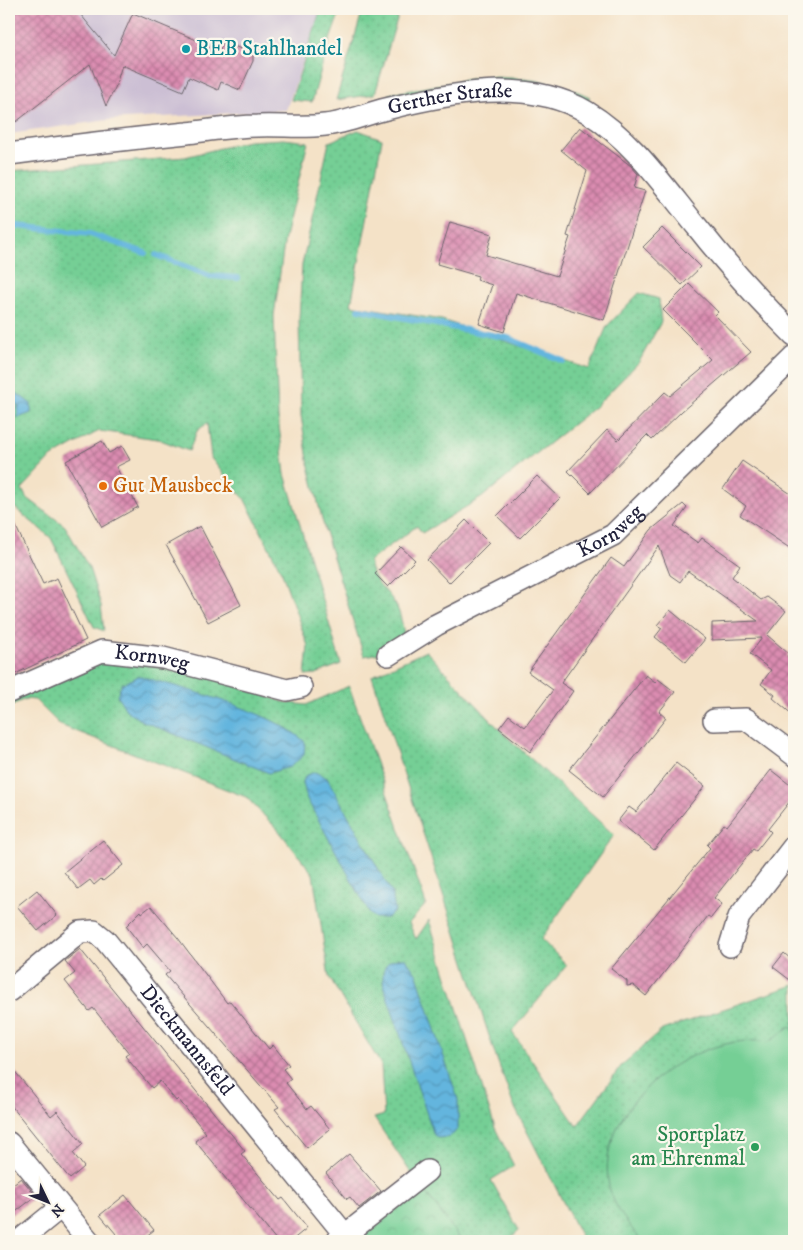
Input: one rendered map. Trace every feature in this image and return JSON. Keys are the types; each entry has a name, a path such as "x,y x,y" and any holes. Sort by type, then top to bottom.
{"street":[{"name":"Gerther Straße","path":"9,154 108,140 259,126 298,128 330,125 386,109 478,92 511,91 550,98 570,103 618,134 659,180 750,290 794,335"},
{"name":"Kornweg","path":"388,655 436,625 613,535 794,357"},
{"name":"Kornweg","path":"9,692 102,651 163,658 287,690 301,687"},
{"path":"714,720 746,719 794,755"},
{"path":"730,946 738,917 794,846"},
{"name":"Dieckmannsfeld","path":"9,991 80,932 94,931 105,940 341,1238 427,1171"},
{"path":"9,1143 89,1241"},
{"path":"19,1241 61,1207"}],"shaded area":[{"path":"9,9 321,9 286,110 108,120 9,134"}],"green space":[{"path":"321,9 341,9 327,48 312,102 291,100"},
{"path":"363,9 400,9 375,94 336,100"},
{"path":"481,77 550,83 590,97 587,101 568,91 503,81 452,85 389,98 389,94"},
{"path":"358,130 382,139 351,305 442,320 589,369 607,326 639,293 659,299 661,322 639,362 596,406 481,498 422,533 417,526 369,561 373,575 397,607 405,638 382,653 364,656 326,535 309,466 301,416 299,319 302,265 329,142"},
{"path":"284,139 308,142 285,237 274,316 278,418 285,474 341,664 316,674 305,675 308,646 282,573 244,498 211,458 207,423 197,431 189,451 158,439 99,431 52,457 22,489 26,497 65,526 89,568 101,605 104,631 94,627 51,538 9,503 9,171 185,157 248,141"},
{"path":"426,651 503,733 614,835 541,939 567,965 512,1032 577,1126 622,1065 662,1030 794,985 794,1241 583,1241 513,1104 372,676"},
{"path":"100,660 137,662 212,678 284,702 306,705 349,686 426,904 409,923 416,939 429,920 495,1128 514,1166 491,1180 519,1230 507,1241 462,1241 409,1170 374,1118 384,1115 381,1065 329,977 313,874 279,831 246,797 60,725 35,700 25,699 9,707 9,700"},
{"path":"790,1026 794,1031 794,1241 642,1241 618,1209 609,1186 608,1156 617,1128 633,1102 656,1080 682,1061 711,1048 741,1041 769,1042"},
{"path":"421,1186 462,1241 363,1241 359,1236"}],"water":[{"path":"9,387 31,404 31,413 18,418 18,405 9,400"},
{"path":"139,676 227,702 272,721 291,731 305,742 304,755 290,767 269,773 140,720 126,710 117,695 122,684"},
{"path":"315,772 327,778 392,893 395,911 387,918 375,918 370,914 307,799 303,782 305,776"},
{"path":"405,958 417,975 458,1100 458,1129 449,1137 438,1138 434,1135 384,987 383,975 388,963 392,960"}],"building":[{"path":"9,9 76,9 114,55 133,13 220,50 224,42 253,54 253,61 240,90 221,82 218,90 189,77 183,91 122,65 115,88 106,106 90,64 16,122 9,113"},
{"path":"580,127 631,166 638,174 634,188 645,191 604,320 516,293 504,332 479,324 492,285 477,280 478,276 437,264 450,222 492,234 486,255 557,276 570,237 567,236 587,171 561,150"},
{"path":"662,228 701,267 682,285 643,247"},
{"path":"689,284 718,312 715,315 751,352 682,411 652,440 647,435 590,493 568,471 607,430 618,440 665,392 670,396 713,360 663,310"},
{"name":"Gut Mausbeck","path":"102,441 109,453 122,446 130,460 116,467 138,507 102,527 66,461"},
{"path":"742,461 794,496 794,551 740,515 746,506 723,489"},
{"path":"537,476 560,498 520,538 497,516"},
{"path":"683,504 687,508 674,526 698,543 702,538 740,565 732,577 761,600 767,597 786,611 767,635 789,654 787,656 794,662 794,716 773,698 775,695 761,684 771,670 750,654 762,638 712,640 712,623 758,621 688,571 680,582 670,575 659,546 561,683 573,691 530,752 499,728 509,715 525,727 553,690 528,672 611,558 624,567 651,530"},
{"path":"9,512 43,584 57,578 86,640 9,677"},
{"path":"466,520 489,543 449,583 427,560"},
{"path":"200,526 241,605 208,622 166,545"},
{"path":"401,547 415,560 388,587 375,574"},
{"path":"670,610 705,639 686,662 655,637 662,628 657,625"},
{"path":"646,675 655,682 658,679 675,692 659,712 666,718 603,797 569,770"},
{"path":"676,763 705,786 654,850 618,821 629,807 636,812"},
{"path":"771,770 794,788 794,796 768,829 771,832 756,851 753,849 714,898 722,904 711,918 708,916 646,996 633,985 627,986 627,981 611,969 710,848 707,845 724,824 727,826"},
{"path":"103,840 123,865 103,881 101,879 94,885 90,880 78,889 64,872"},
{"path":"37,890 57,915 38,931 17,906"},
{"path":"151,906 178,938 227,1003 230,1001 269,1049 273,1045 289,1065 283,1069 291,1079 286,1083 307,1109 311,1106 330,1129 307,1148 275,1109 279,1107 165,975 170,971 147,944 143,948 126,926 141,911 142,913"},
{"path":"80,949 245,1151 241,1154 280,1200 283,1198 307,1228 291,1241 277,1241 195,1141 206,1133 178,1099 176,1101 160,1081 152,1088 125,1056 129,1053 93,1008 89,1011 65,981 75,973 65,961"},
{"path":"784,953 794,962 794,983 773,967"},
{"path":"9,1064 51,1116 57,1111 83,1144 73,1153 84,1167 70,1179 9,1103"},
{"path":"349,1154 381,1191 359,1208 350,1197 347,1199 326,1173"},
{"path":"21,1178 36,1196 9,1217 9,1187"},
{"path":"125,1195 154,1230 140,1241 122,1241 100,1215"}],"waterway":[{"path":"9,225 90,234 145,253"},
{"path":"156,255 210,276 238,278"},
{"path":"359,309 508,338 563,361"}],"place":[{"name":"BEB Stahlhandel","path":"186,49"},
{"name":"Gut Mausbeck","path":"103,486"},
{"name":"Sportplatz am Ehrenmal","path":"755,1147"}]}
